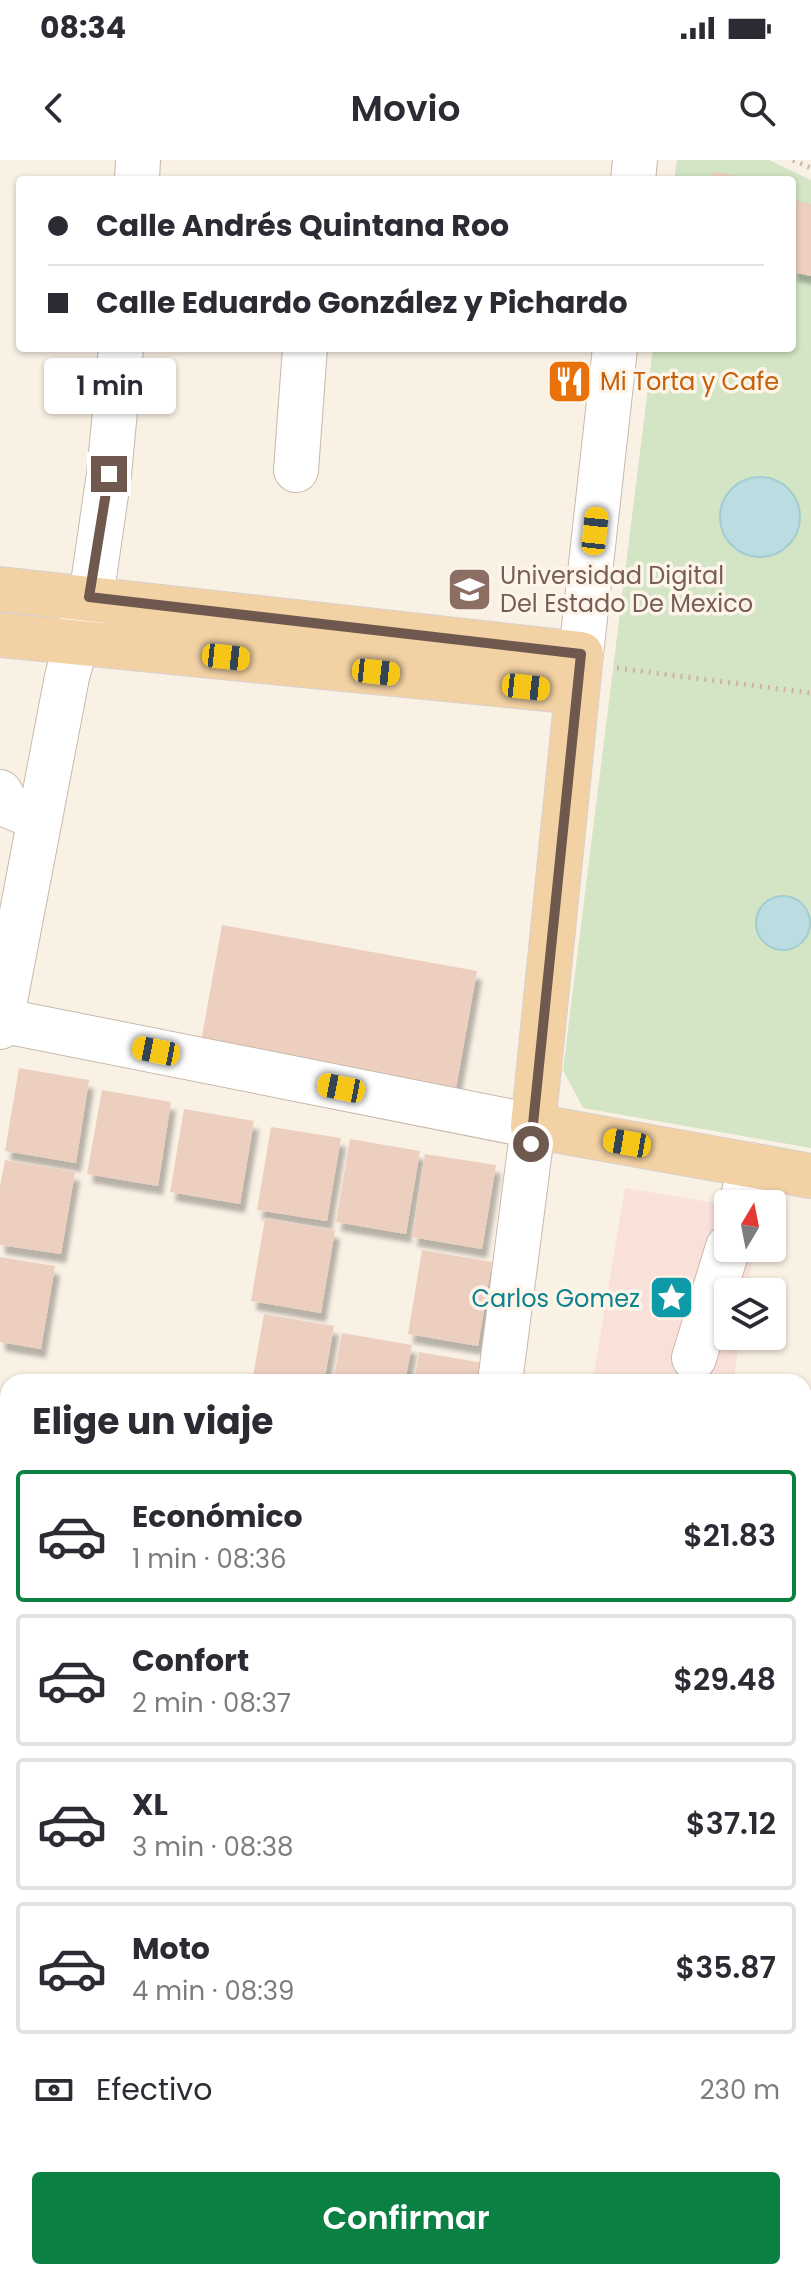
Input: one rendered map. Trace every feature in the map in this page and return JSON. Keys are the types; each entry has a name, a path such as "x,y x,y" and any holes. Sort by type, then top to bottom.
{"main road":[{"path":"0,589 89,597 579,669"},
{"path":"0,635 76,642 579,669"},
{"path":"579,669 533,1126 746,1184 811,1176"}],"street":[{"path":"121,352 102,527 0,1022 533,1126 501,1374"},
{"path":"296,470 305,352"},
{"path":"579,669 615,352"},
{"path":"0,792 7,805 40,819"},
{"path":"694,1358 723,1262"}],"path":[{"path":"793,160 811,168"},
{"path":"579,669 811,693"}],"shaded area":[{"path":"625,1188 714,1203 714,1262 752,1262 749,1278 714,1278 714,1350 738,1350 734,1374 594,1374"}],"green space":[{"path":"677,160 769,160 811,180 811,1148 583,1108 563,1070 653,352 796,352 796,176 675,176"}],"water":[{"path":"752,477 768,477 789,488 800,509 800,525 789,546 768,557 752,557 738,551 726,539 720,525 720,509 726,495 738,483"},
{"path":"783,896 802,904 810,923 802,942 783,950 764,942 756,923 764,904"}],"building":[{"path":"716,172 737,176 711,176"},
{"path":"796,201 811,204 811,276 796,273"},
{"path":"222,925 477,971 456,1088 201,1042"},
{"path":"19,1068 89,1080 76,1163 5,1151"},
{"path":"102,1090 171,1102 158,1186 87,1174"},
{"path":"184,1109 254,1121 240,1204 170,1192"},
{"path":"271,1127 341,1138 327,1221 257,1210"},
{"path":"350,1139 420,1151 406,1234 336,1222"},
{"path":"425,1154 496,1165 482,1249 412,1237"},
{"path":"5,1160 75,1172 61,1254 0,1245 0,1187"},
{"path":"265,1218 335,1230 321,1313 251,1301"},
{"path":"422,1250 492,1262 478,1346 408,1334"},
{"path":"0,1257 55,1266 41,1349 0,1342"},
{"path":"264,1314 334,1326 325,1374 253,1374"},
{"path":"342,1333 412,1345 407,1374 334,1374"},
{"path":"419,1352 489,1364 487,1374 415,1374"}],"place":[{"name":"Mi Torta y Cafe","path":"569,381"},
{"name":"Universidad Digital Del Estado De Mexico","path":"469,589"},
{"name":"Carlos Gomez","path":"671,1298"}],"route":[{"path":"109,474 89,597 581,654 531,1144"}]}
